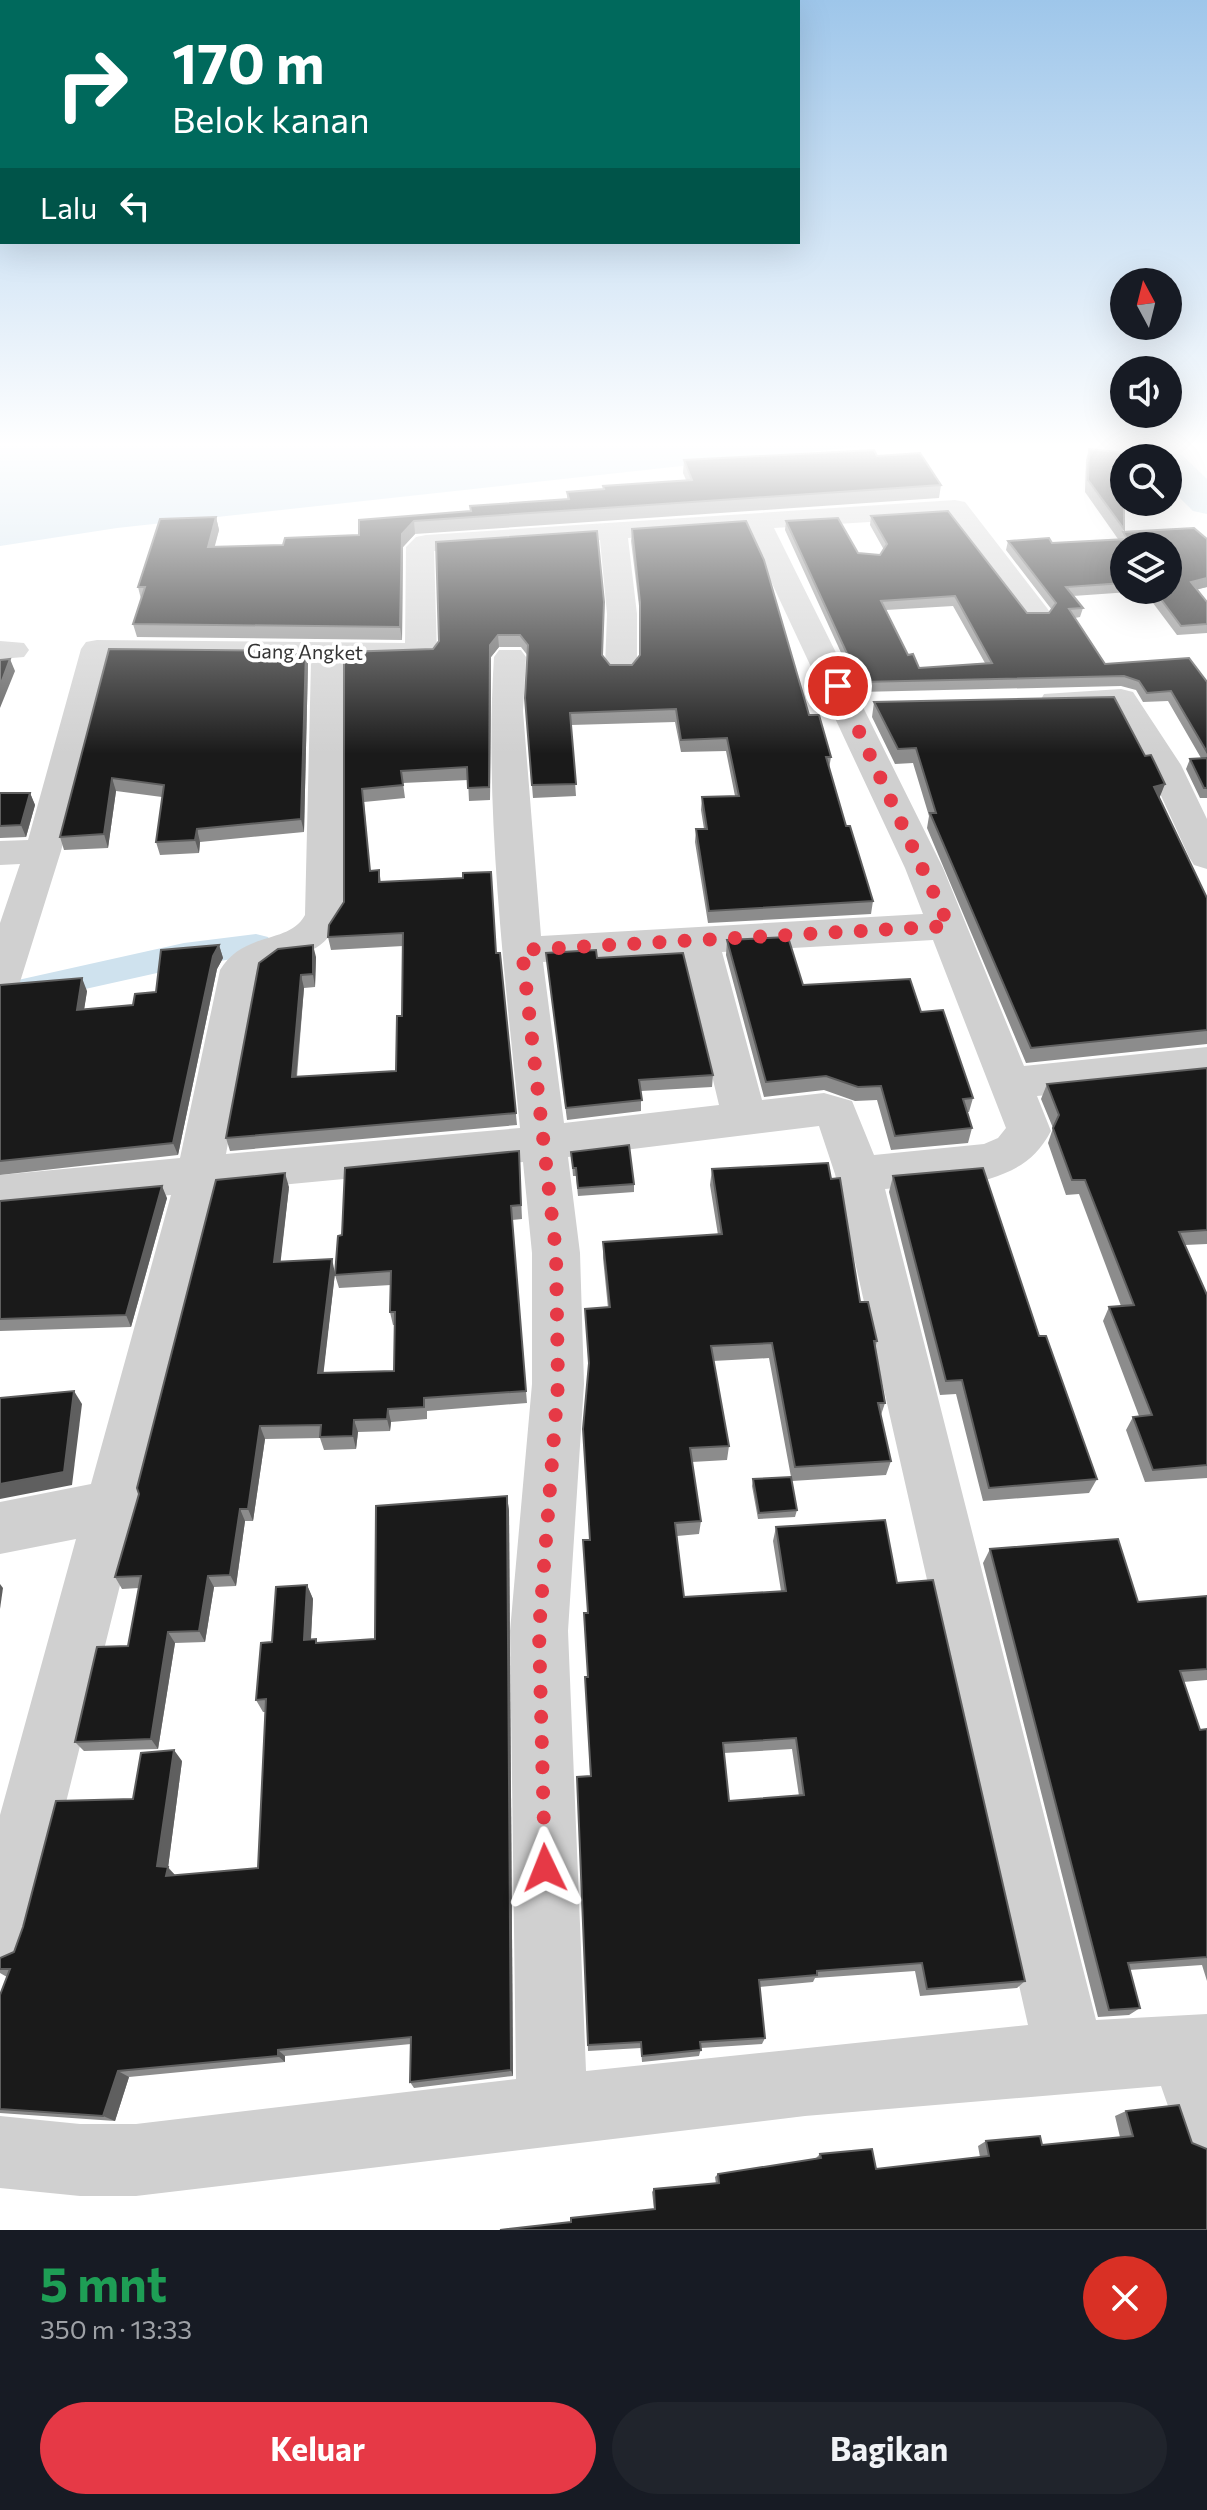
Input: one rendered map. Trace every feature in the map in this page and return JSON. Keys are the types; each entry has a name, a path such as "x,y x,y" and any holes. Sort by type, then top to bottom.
{"street":[{"name":"Gang Angket","path":"43,851 97,649 421,653 421,546"},
{"path":"615,546 622,614 621,667"},
{"path":"771,546 863,705 1029,1131 1014,1150 989,1161 858,1174"},
{"name":"Gang Angket","path":"984,546 1036,614"},
{"path":"0,1935 116,1505 199,1177 240,970 249,957 263,950 305,941 318,932 324,915 327,651"},
{"path":"510,657 507,711 522,950 542,1143 553,1207 558,1384 539,1631 552,2111"},
{"path":"1019,703 1121,699 1164,765 1207,857"},
{"path":"0,853 43,851 5,964"},
{"path":"522,950 949,926"},
{"path":"699,940 745,1120"},
{"path":"1011,1083 1207,1063"},
{"path":"0,1193 199,1177 833,1111 840,1117 858,1174 1070,2057"},
{"path":"0,1528 116,1505"},
{"path":"0,2152 80,2160 136,2160 552,2111 1070,2057 1196,2050 1207,2121"}],"building":[{"path":"151,546 402,546 400,627 133,624 145,587 138,587"},
{"path":"436,546 598,546 604,602 602,655 610,665 632,665 640,655 640,602 634,546 758,546 809,715 819,715 831,757 826,757 846,826 850,826 873,901 709,911 696,829 707,829 702,797 739,796 727,738 681,740 676,709 570,713 576,784 532,785 525,698 528,645 520,635 498,635 490,645 489,787 468,788 467,767 401,771 403,785 362,789 370,871 379,870 379,882 463,878 463,873 491,872 496,953 500,953 516,1113 226,1138 259,963 278,949 313,945 313,974 301,975 292,1077 396,1071 397,1016 402,1016 403,933 328,937 329,925 344,902 344,652 433,649 439,641"},
{"path":"798,546 854,546 858,553 880,555 886,546 975,546 1027,613 1049,613 1056,603 1012,546 1110,546 1110,584 1066,587 1083,608 1069,609 1105,664 1189,658 1207,682 1207,752 1171,691 1147,693 1139,681 1124,676 860,682","holes":["955,596 992,663 919,668 913,654 908,655 881,601"]},
{"path":"1182,546 1207,546 1207,578 1191,582 1207,602 1207,624 1181,626 1164,604 1182,604"},
{"path":"109,649 306,651 301,819 197,829 195,840 156,842 164,785 112,778 104,834 60,837"},
{"path":"10,659 0,686 0,660"},
{"path":"1114,697 1145,756 1151,755 1165,784 1154,787 1207,898 1207,1030 1031,1048 930,813 936,813 916,748 898,749 874,702"},
{"path":"1207,758 1207,788 1204,788 1190,759"},
{"path":"0,793 30,793 21,825 0,826"},
{"path":"788,937 803,985 910,979 921,1012 943,1010 973,1098 963,1099 972,1128 895,1136 881,1086 858,1087 826,1076 766,1082 727,940"},
{"path":"219,945 213,956 173,1143 0,1161 0,985 82,978 77,1010 133,1005 135,994 156,992 161,950"},
{"path":"596,950 597,958 683,953 713,1075 639,1080 642,1100 566,1108 546,953"},
{"path":"1207,1068 1207,1230 1179,1232 1207,1295 1207,1465 1153,1470 1133,1417 1152,1415 1109,1307 1134,1305 1085,1180 1072,1180 1053,1128 1059,1115 1047,1084"},
{"path":"629,1145 634,1184 578,1188 571,1152"},
{"path":"519,1151 521,1205 511,1206 526,1391 424,1398 424,1407 388,1409 387,1419 354,1420 353,1436 320,1437 321,1425 260,1426 248,1509 240,1509 230,1575 208,1576 199,1631 168,1632 151,1739 75,1742 97,1647 128,1646 141,1576 115,1577 139,1494 137,1488 216,1180 285,1173 274,1262 332,1259 318,1373 394,1371 395,1312 390,1312 391,1271 335,1275 338,1236 342,1235 345,1168"},
{"path":"828,1163 831,1179 840,1178 860,1302 868,1302 877,1341 874,1341 885,1403 878,1403 891,1461 795,1467 772,1343 711,1346 729,1446 690,1448 701,1521 675,1523 684,1597 786,1591 776,1527 885,1520 897,1583 933,1580 1025,1981 927,1989 922,1963 817,1971 817,1975 759,1980 765,2038 700,2042 701,2050 642,2056 641,2042 588,2045 577,1777 591,1776 585,1677 588,1677 584,1613 588,1613 583,1540 590,1540 583,1429 589,1363 585,1309 610,1307 603,1242 722,1234 712,1169","holes":["796,1738 804,1795 729,1801 723,1743"]},
{"path":"983,1168 1039,1336 1046,1336 1097,1479 989,1488 962,1380 946,1381 893,1176"},
{"path":"162,1186 126,1315 0,1319 0,1201"},
{"path":"74,1391 64,1472 0,1484 0,1398"},
{"path":"791,1477 797,1510 759,1513 753,1479"},
{"path":"507,1496 511,2070 410,2082 411,2037 278,2050 278,2056 118,2071 103,2116 0,2109 0,1995 10,1969 0,1969 0,1958 14,1952 23,1927 56,1801 133,1799 141,1753 174,1750 157,1866 168,1867 166,1876 258,1868 266,1699 256,1700 261,1643 272,1642 276,1587 307,1585 304,1640 316,1639 316,1643 375,1639 376,1506"},
{"path":"1118,1539 1138,1602 1207,1596 1207,1669 1180,1671 1200,1730 1207,1729 1207,1957 1128,1963 1140,2008 1109,2010 990,1549"},
{"path":"1179,2105 1192,2143 1207,2149 1207,2230 500,2230 655,2209 654,2189 719,2183 718,2174 821,2158 820,2154 872,2149 876,2169 989,2156 986,2141 1040,2136 1042,2145 1133,2136 1126,2111"}],"waterway":[{"path":"0,996 184,955 256,945"}],"route":[{"path":"545,1868 539,1631 558,1384 556,1253 522,950 949,926 838,686"}]}
